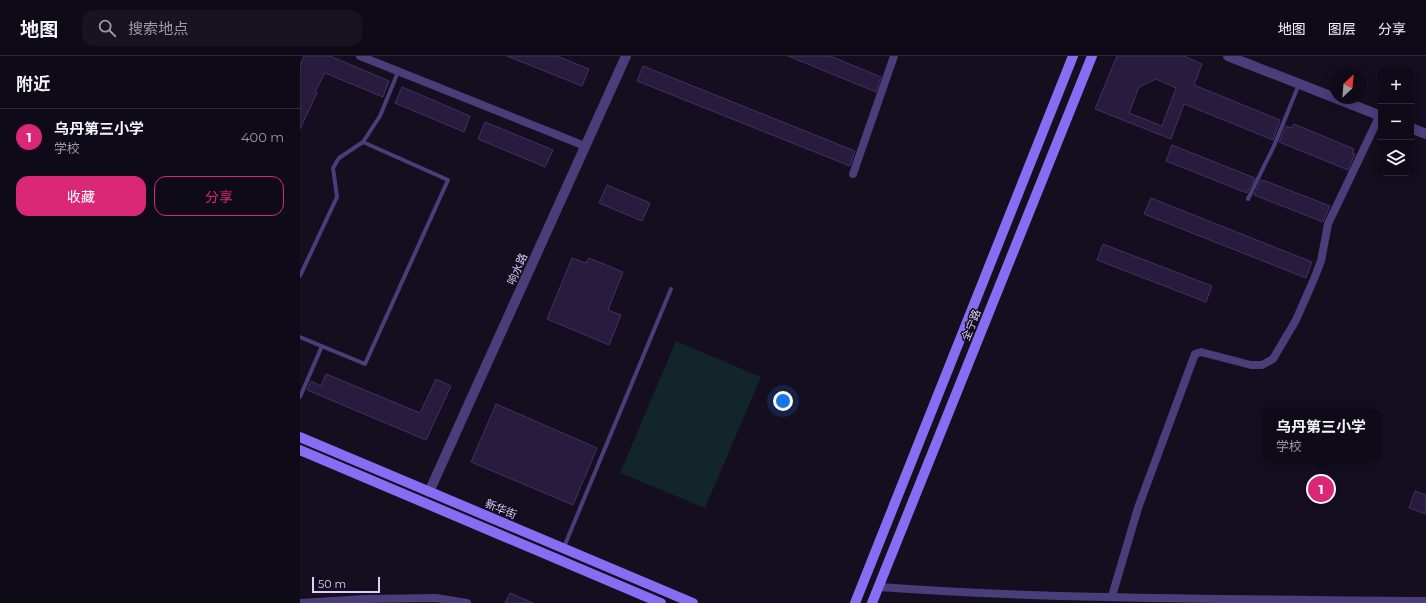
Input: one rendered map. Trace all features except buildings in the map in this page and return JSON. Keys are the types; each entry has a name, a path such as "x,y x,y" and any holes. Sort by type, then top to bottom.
{"main road":[{"name":"全宁路","path":"854,603 1073,56"},
{"name":"全宁路","path":"875,597 1092,56"},
{"name":"新华街","path":"300,437 693,603"},
{"path":"300,450 655,602"}],"street":[{"path":"360,56 585,146"},
{"path":"853,174 894,56"},
{"path":"1228,56 1378,115"},
{"name":"响水路","path":"430,492 624,57"},
{"path":"1112,596 1138,508 1195,354 1200,352 1251,365 1262,365 1273,358 1296,320 1321,260 1328,224 1378,120"},
{"path":"1414,129 1426,134"},
{"path":"875,597 982,594 1058,597 1112,596 1426,601"},
{"path":"300,603 436,598 467,603"}],"lane":[{"path":"300,276 337,197 332,168 339,158 363,142 380,116 398,71"},
{"path":"1248,199 1274,146 1299,84"},
{"path":"300,337 365,364 448,180 363,142"},
{"path":"563,548 671,289"},
{"path":"300,397 322,346"}],"green space":[{"path":"676,341 761,377 705,508 620,473"}],"place":[{"name":"乌丹第三小学","path":"1321,489"}]}
